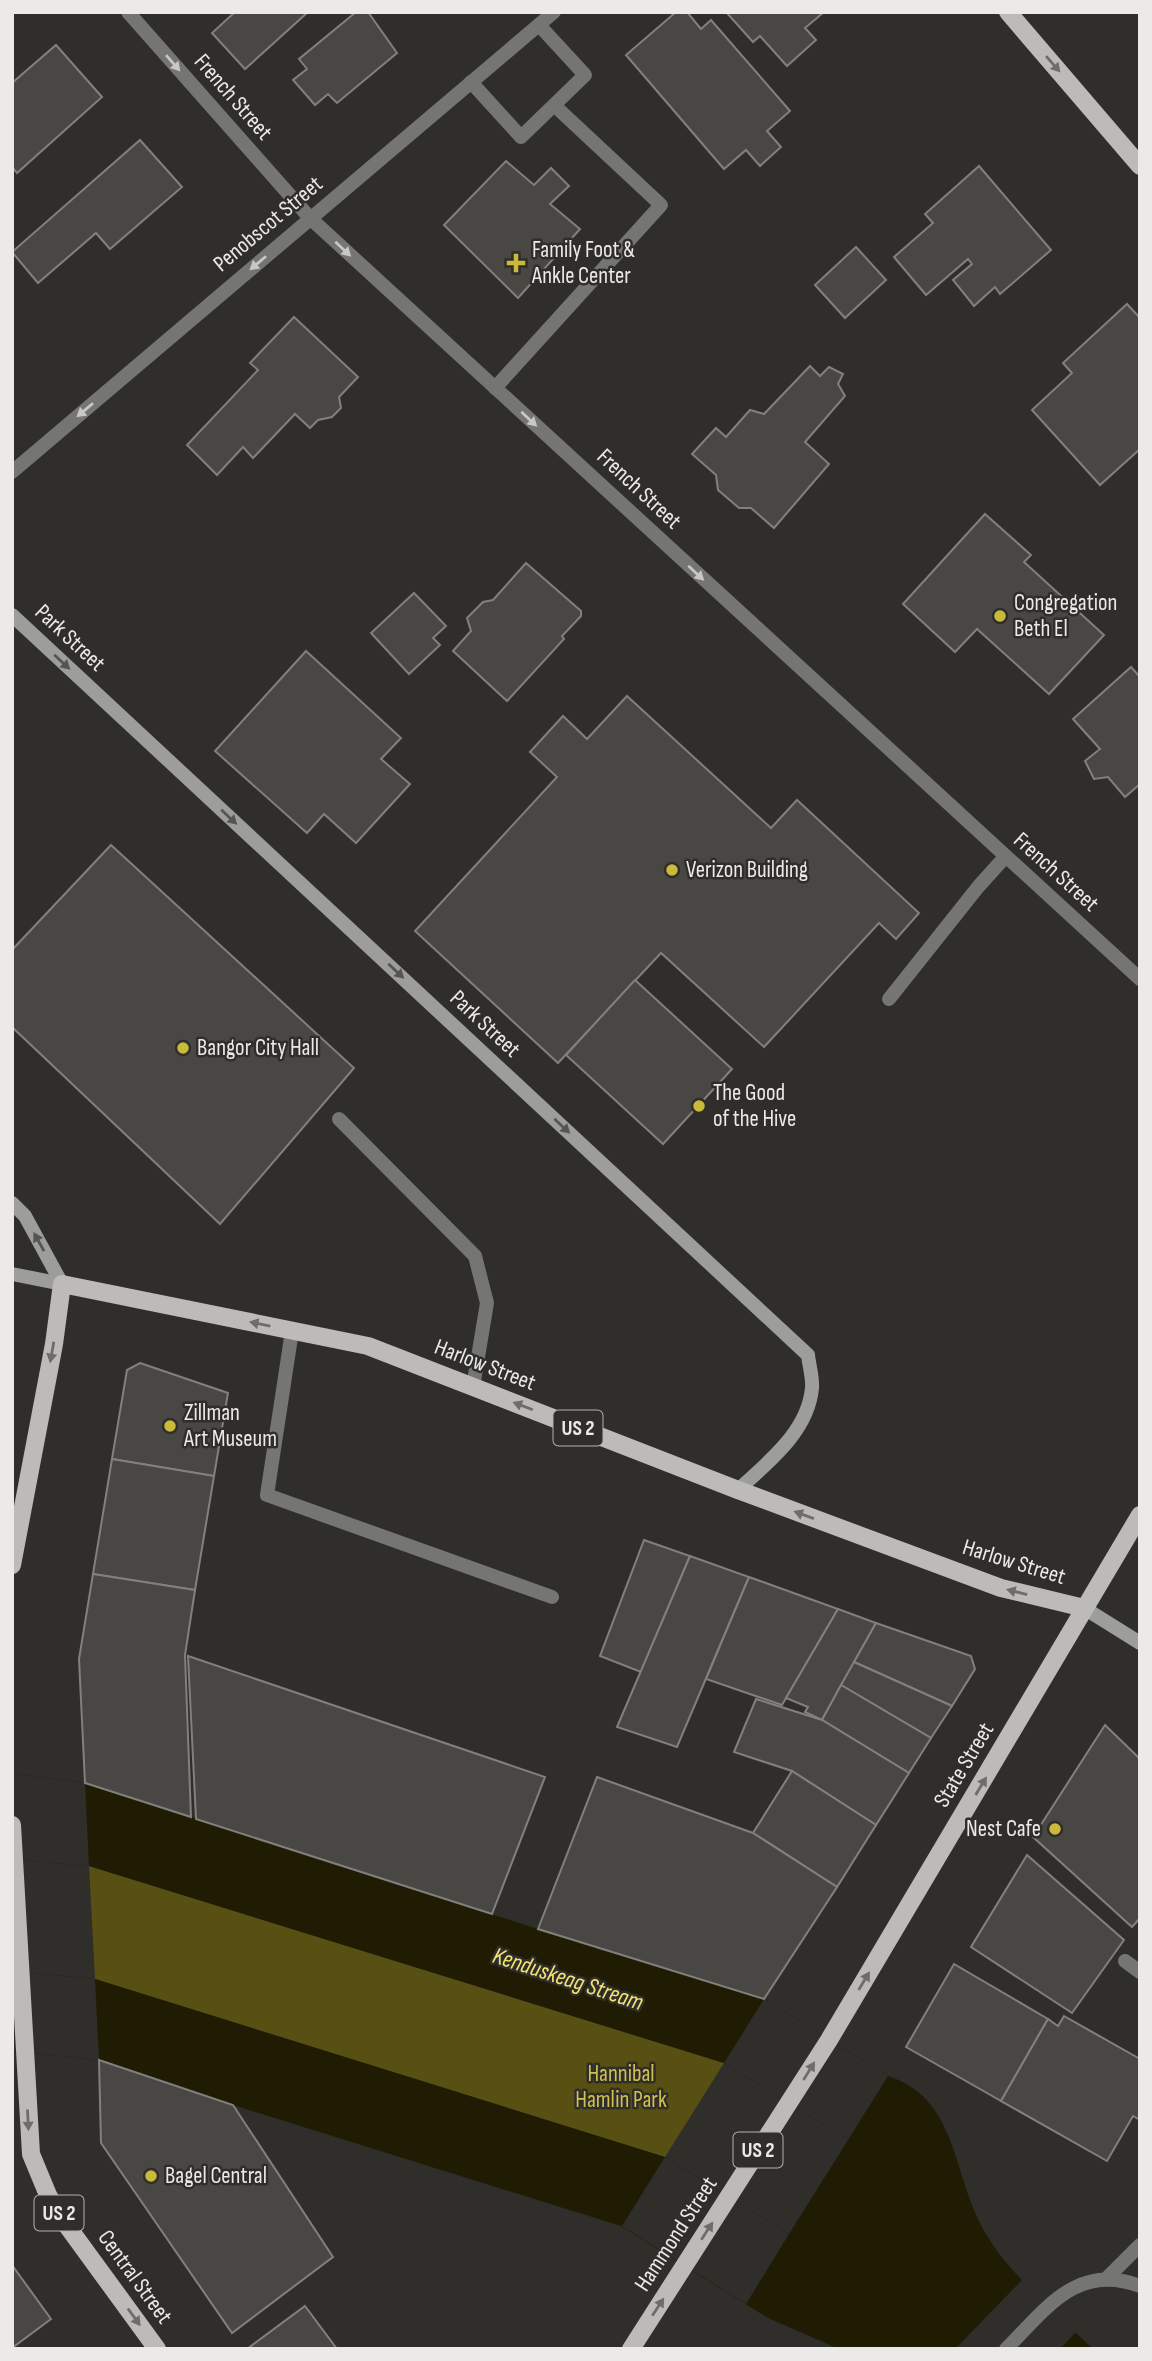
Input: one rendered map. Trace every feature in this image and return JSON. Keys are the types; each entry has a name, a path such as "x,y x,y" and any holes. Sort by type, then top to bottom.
{"main road":[{"path":"1008,12 1140,166"},
{"path":"12,1565 54,1344 62,1284"},
{"name":"Harlow Street","path":"62,1284 368,1346 738,1490 1001,1588 1084,1608"},
{"name":"State Street","path":"829,2040 1140,1515"},
{"name":"Central Street","path":"12,1825 29,2136 38,2174 61,2216 157,2349"},
{"name":"Hammond Street","path":"631,2349 829,2040"}],"street":[{"name":"French Street","path":"128,12 310,218 1140,979"},
{"name":"Penobscot Street","path":"12,472 554,12"},
{"path":"471,82 521,137 585,75 539,25"},
{"path":"495,388 660,205 555,106"},
{"name":"Park Street","path":"12,615 808,1355 812,1388 803,1419 780,1451 738,1490"},
{"path":"889,999 1005,857"},
{"path":"339,1119 475,1256 487,1303 472,1387"},
{"path":"12,1203 24,1216 62,1284"},
{"name":"Harlow Street","path":"12,1274 62,1284"},
{"path":"292,1331 267,1496 552,1597"},
{"path":"1084,1608 1140,1643"},
{"path":"1125,1961 1140,1972"},
{"path":"1107,2278 1140,2245"},
{"path":"1006,2349 1069,2290 1094,2279 1107,2278 1140,2286"}],"green space":[{"name":"Hannibal Hamlin Park","path":"89,1866 724,2063 665,2157 95,1979"}],"water":[{"name":"Kenduskeag Stream","path":"12,1773 85,1783 764,1999 924,2097 945,2129 974,2211 994,2247 1031,2290 1093,2349 839,2349 768,2318 621,2226 233,2105 99,2060 12,2051 12,1971 95,1979 665,2157 789,2234 848,2140 724,2063 89,1866 12,1859"}],"pier":[{"path":"12,1773 85,1783 89,1866 12,1859"},
{"path":"12,1971 95,1979 99,2060 12,2051"},
{"path":"764,1999 888,2076 848,2140 724,2063"},
{"path":"665,2157 789,2234 746,2304 622,2226"},
{"path":"1022,2280 1076,2332 1060,2349 955,2349"}],"building":[{"path":"235,12 308,12 245,69 212,33"},
{"path":"356,12 368,12 397,53 337,103 328,94 315,105 293,80 307,69 299,59"},
{"path":"676,12 687,12 701,29 711,20 790,111 767,131 781,147 760,166 746,150 724,169 626,55"},
{"path":"726,12 824,12 805,28 816,40 787,66 760,36 753,42"},
{"path":"56,45 102,97 17,173 12,167 12,83"},
{"path":"140,140 182,187 110,249 96,233 38,283 12,252"},
{"name":"Family Foot & Ankle Center","path":"506,161 534,185 551,168 569,186 550,204 580,229 518,298 444,225"},
{"path":"979,166 1051,250 1000,294 995,287 974,306 953,280 972,264 968,259 926,295 894,257 933,223 925,214"},
{"path":"856,247 886,280 845,318 815,285"},
{"path":"1127,304 1140,318 1140,449 1100,485 1032,410 1072,373 1063,363"},
{"path":"294,317 358,377 339,397 341,408 332,417 318,420 310,428 295,414 253,458 243,447 217,475 187,445 258,370 250,363"},
{"path":"810,366 820,376 829,367 843,374 838,384 845,396 805,442 829,464 774,528 751,508 739,508 718,490 716,475 692,454 716,428 726,437 750,410 764,414"},
{"name":"Congregation Beth El","path":"985,514 1031,555 1024,562 1104,635 1049,694 977,629 955,652 903,604"},
{"path":"526,563 581,611 581,616 562,636 564,639 507,701 453,651 471,631 467,618 483,602 493,600"},
{"path":"414,593 446,626 433,638 440,645 409,674 371,633"},
{"path":"306,651 401,738 381,759 410,784 356,843 324,814 307,833 215,751"},
{"path":"1131,667 1140,677 1140,784 1125,797 1108,777 1094,779 1085,761 1100,749 1073,719"},
{"name":"Verizon Building","path":"627,696 771,828 797,800 919,913 896,939 879,923 764,1047 661,953 558,1063 415,931 557,777 530,752 563,716 587,739"},
{"name":"Bangor City Hall","path":"111,845 354,1068 220,1224 12,1027 12,950"},
{"path":"635,980 732,1069 663,1144 566,1055"},
{"name":"Zillman Art Museum","path":"140,1363 228,1393 214,1476 112,1459 127,1370"},
{"path":"112,1459 214,1476 195,1590 93,1574"},
{"path":"644,1540 690,1556 641,1672 600,1656"},
{"path":"690,1556 749,1577 677,1747 617,1727"},
{"path":"93,1574 195,1590 185,1655 191,1817 85,1783 79,1659"},
{"path":"749,1577 838,1609 782,1705 706,1679"},
{"path":"838,1609 876,1623 822,1720 805,1712 808,1707 786,1698"},
{"path":"876,1623 971,1656 975,1669 952,1706 854,1662"},
{"path":"188,1656 545,1777 492,1914 196,1819"},
{"path":"854,1662 952,1706 931,1738 841,1685"},
{"path":"841,1685 931,1738 909,1773 822,1720"},
{"path":"756,1699 822,1720 909,1773 876,1825 792,1771 734,1752"},
{"path":"1105,1725 1140,1759 1140,1918 1132,1927 1033,1837"},
{"path":"792,1771 876,1825 837,1887 753,1833"},
{"path":"597,1777 753,1833 837,1887 764,1999 538,1929"},
{"path":"1027,1855 1124,1940 1072,2013 971,1947"},
{"path":"954,1964 1048,2019 1001,2101 906,2047"},
{"path":"1064,2016 1140,2059 1140,2120 1133,2116 1107,2161 1001,2101 1048,2019 1058,2026"},
{"path":"99,2060 233,2105 333,2257 232,2333 101,2143"},
{"path":"12,2265 51,2319 12,2348"},
{"path":"305,2306 337,2349 247,2349"}],"place":[{"name":"Family Foot & Ankle Center","path":"516,263"},
{"name":"Congregation Beth El","path":"1000,616"},
{"name":"Verizon Building","path":"672,870"},
{"name":"Bangor City Hall","path":"183,1048"},
{"name":"The Good of the Hive","path":"699,1106"},
{"name":"Zillman Art Museum","path":"170,1426"},
{"name":"Nest Cafe","path":"1055,1829"},
{"name":"Bagel Central","path":"151,2176"}]}
